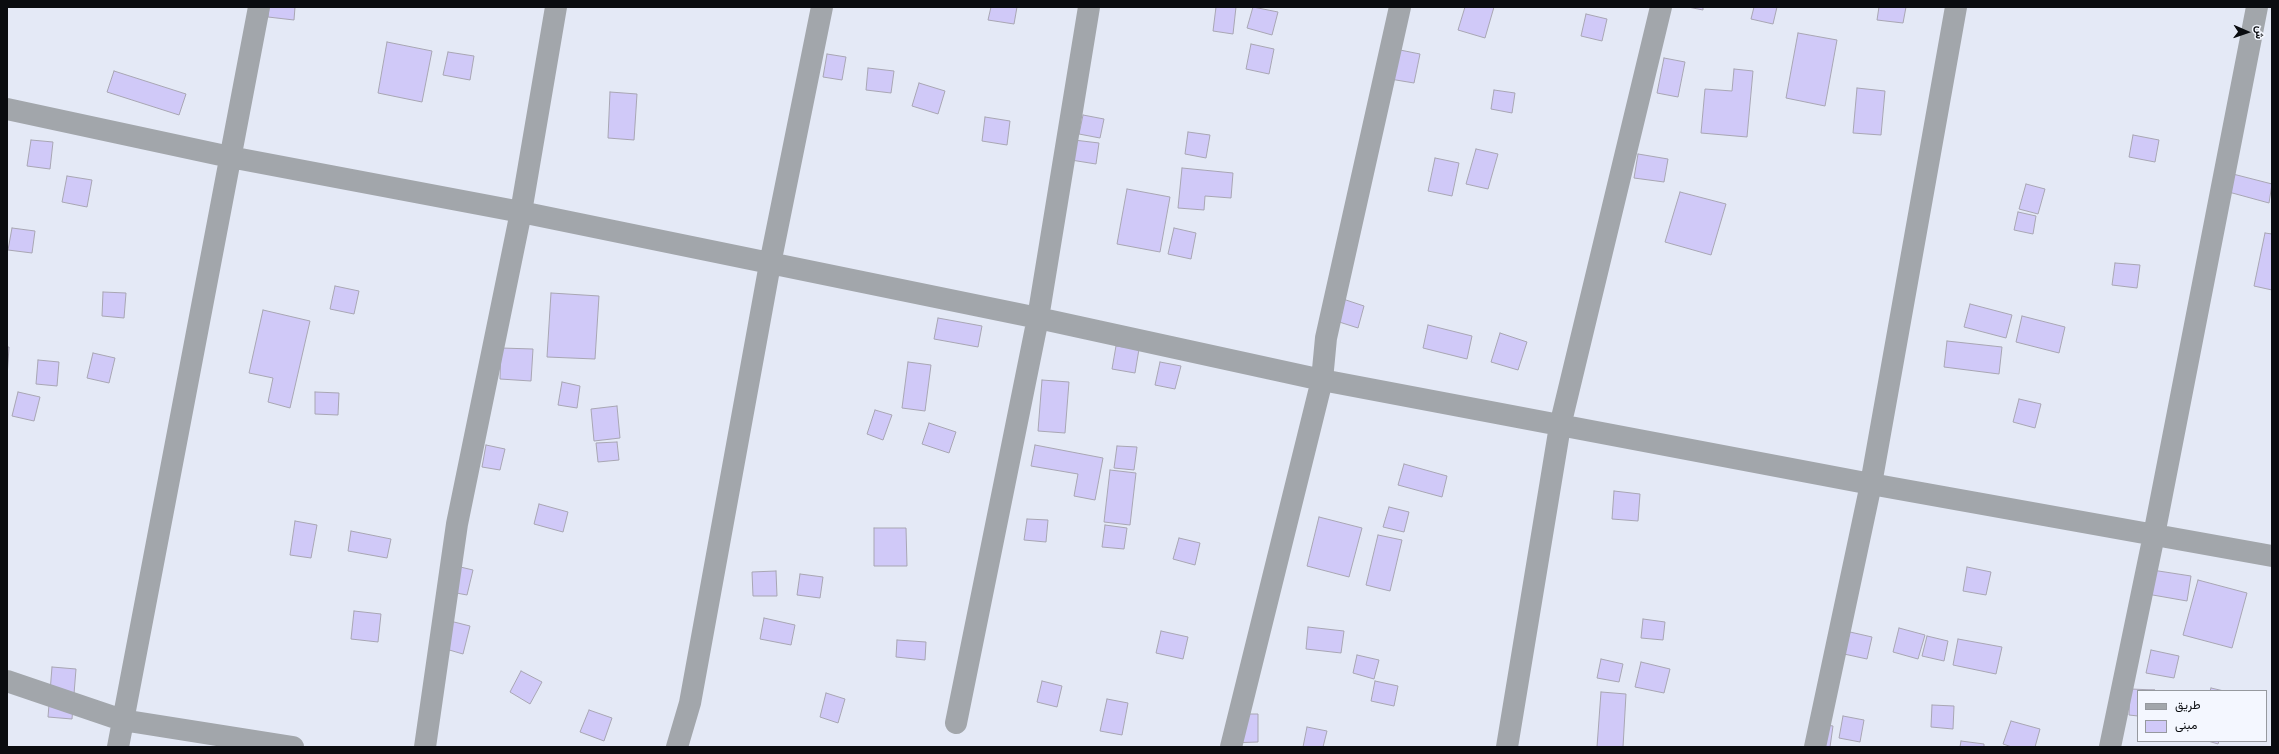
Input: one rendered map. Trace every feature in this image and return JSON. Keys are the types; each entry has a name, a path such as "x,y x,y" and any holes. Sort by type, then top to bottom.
{"street":[{"path":"118,747 259,7"},
{"path":"425,747 457,524 521,212 556,7"},
{"path":"677,747 690,703 770,264 822,7"},
{"path":"956,723 1038,318 1088,7"},
{"path":"1231,747 1322,380 1326,338 1400,7"},
{"path":"1507,747 1560,426 1661,7"},
{"path":"1815,747 1871,484 1956,7"},
{"path":"2110,747 2154,535 2257,7"},
{"path":"7,109 230,157 521,212 1038,318 1322,380 1871,484 2272,556"},
{"path":"7,681 122,720 293,747"}],"building":[{"path":"269,7 295,7 294,20 268,17"},
{"path":"991,7 1017,7 1014,24 988,20"},
{"path":"1216,7 1236,7 1233,34 1213,31"},
{"path":"1253,7 1278,12 1272,35 1247,28"},
{"path":"1465,7 1494,7 1485,38 1458,30"},
{"path":"1688,7 1703,7 1703,10"},
{"path":"1754,7 1777,7 1773,24 1751,19"},
{"path":"1879,7 1906,7 1903,23 1877,20"},
{"path":"1586,14 1607,19 1602,41 1581,36"},
{"path":"1798,33 1837,40 1825,106 1786,98"},
{"path":"387,42 432,51 422,102 378,93"},
{"path":"1251,44 1274,49 1269,74 1246,69"},
{"path":"1390,48 1420,54 1414,83 1384,78"},
{"path":"448,52 474,56 470,80 443,75"},
{"path":"827,54 846,57 842,80 823,77"},
{"path":"1664,58 1685,62 1678,97 1657,93"},
{"path":"868,68 894,71 891,93 866,90"},
{"path":"1734,69 1753,71 1747,137 1701,133 1705,89 1732,91"},
{"path":"114,71 186,94 179,115 107,92"},
{"path":"919,83 945,91 938,114 912,106"},
{"path":"1857,88 1885,91 1881,135 1853,133"},
{"path":"1494,90 1515,93 1512,113 1491,109"},
{"path":"610,92 637,94 634,140 608,138"},
{"path":"1083,115 1104,119 1100,138 1079,134"},
{"path":"985,117 1010,121 1007,145 982,141"},
{"path":"1188,132 1210,135 1206,158 1185,154"},
{"path":"2133,135 2159,140 2155,162 2129,157"},
{"path":"31,140 53,142 50,169 27,166"},
{"path":"1074,140 1099,143 1096,164 1071,160"},
{"path":"1476,149 1498,154 1488,189 1466,184"},
{"path":"1638,154 1668,159 1664,182 1634,178"},
{"path":"1435,158 1459,163 1452,196 1428,191"},
{"path":"1182,168 1233,173 1231,198 1205,196 1204,210 1178,208"},
{"path":"2229,173 2272,184 2269,203 2225,191"},
{"path":"67,176 92,180 87,207 62,202"},
{"path":"2026,184 2045,189 2038,214 2019,209"},
{"path":"1127,189 1170,197 1160,252 1117,244"},
{"path":"1680,192 1726,204 1711,255 1665,242"},
{"path":"2018,212 2036,216 2033,234 2014,230"},
{"path":"12,228 35,231 32,253 8,250"},
{"path":"1174,228 1196,233 1191,259 1168,254"},
{"path":"2265,233 2272,234 2272,290 2254,286"},
{"path":"2115,263 2140,265 2137,288 2112,285"},
{"path":"335,286 359,291 354,314 330,309"},
{"path":"103,292 126,293 124,318 102,316"},
{"path":"551,293 599,296 595,359 547,357"},
{"path":"1340,298 1364,306 1358,328 1333,320"},
{"path":"1970,304 2012,315 2006,338 1964,327"},
{"path":"263,310 310,321 290,408 268,402 273,378 249,373"},
{"path":"2022,316 2065,327 2059,353 2016,342"},
{"path":"938,318 982,326 978,347 934,339"},
{"path":"1428,325 1472,336 1467,359 1423,348"},
{"path":"1500,333 1527,342 1518,370 1491,362"},
{"path":"1947,341 2002,347 1999,374 1944,367"},
{"path":"1116,346 1139,349 1135,373 1112,369"},
{"path":"7,347 9,347 7,377"},
{"path":"501,348 533,349 531,381 500,379"},
{"path":"93,353 115,358 109,383 87,378"},
{"path":"38,360 59,362 57,386 36,384"},
{"path":"908,362 931,365 925,411 902,408"},
{"path":"1160,362 1181,366 1175,389 1155,385"},
{"path":"1042,380 1069,382 1065,433 1038,431"},
{"path":"562,382 580,386 577,408 558,405"},
{"path":"18,392 40,397 34,421 12,416"},
{"path":"315,392 339,393 338,415 315,414"},
{"path":"2019,399 2041,404 2035,428 2013,422"},
{"path":"617,406 620,438 594,441 591,409"},
{"path":"875,410 892,415 883,440 867,434"},
{"path":"929,423 956,432 949,453 922,444"},
{"path":"617,442 619,460 598,462 596,443"},
{"path":"486,445 505,449 500,470 482,467"},
{"path":"1035,445 1103,458 1095,500 1074,496 1078,474 1031,466"},
{"path":"1117,446 1137,447 1134,470 1114,468"},
{"path":"1404,464 1447,476 1442,497 1398,485"},
{"path":"1110,470 1136,473 1130,525 1104,522"},
{"path":"1614,491 1640,494 1638,521 1612,519"},
{"path":"539,504 568,512 563,532 534,524"},
{"path":"1389,507 1409,512 1404,532 1383,527"},
{"path":"1319,517 1362,528 1349,577 1307,566"},
{"path":"1027,519 1048,520 1046,542 1024,540"},
{"path":"295,521 317,525 311,558 290,555"},
{"path":"1105,525 1127,528 1124,549 1102,547"},
{"path":"874,528 906,528 907,566 874,566"},
{"path":"351,531 391,539 387,558 348,551"},
{"path":"1378,535 1402,540 1390,591 1366,585"},
{"path":"1179,538 1200,543 1195,565 1173,559"},
{"path":"452,565 473,570 467,595 446,591"},
{"path":"1967,567 1991,572 1986,595 1963,591"},
{"path":"2152,570 2191,576 2187,601 2147,594"},
{"path":"776,571 777,596 753,596 752,572"},
{"path":"800,574 823,577 820,598 797,595"},
{"path":"2198,580 2247,593 2232,648 2183,635"},
{"path":"354,611 381,614 378,642 351,639"},
{"path":"764,618 795,625 791,645 760,639"},
{"path":"1643,619 1665,622 1663,640 1641,638"},
{"path":"446,620 470,626 463,654 439,647"},
{"path":"1308,627 1344,631 1341,653 1306,649"},
{"path":"1899,628 1925,635 1918,659 1893,652"},
{"path":"1161,631 1188,637 1183,659 1156,653"},
{"path":"1850,632 1872,637 1867,659 1844,654"},
{"path":"1927,636 1948,641 1944,661 1922,656"},
{"path":"1958,639 2002,647 1996,674 1953,665"},
{"path":"897,640 926,642 925,660 896,657"},
{"path":"2151,650 2179,656 2174,678 2146,673"},
{"path":"1357,655 1379,660 1374,679 1353,673"},
{"path":"1601,659 1623,664 1619,682 1597,678"},
{"path":"1641,662 1670,669 1664,693 1635,687"},
{"path":"52,667 76,669 72,719 48,717"},
{"path":"521,671 542,682 530,704 510,692"},
{"path":"1042,681 1062,686 1057,707 1037,702"},
{"path":"1375,681 1398,686 1394,706 1371,701"},
{"path":"2130,689 2155,690 2137,690 2137,716 2129,715"},
{"path":"1601,692 1626,694 1623,747 1597,747"},
{"path":"826,693 845,699 838,723 820,717"},
{"path":"1107,699 1128,703 1122,735 1100,731"},
{"path":"1932,705 1954,706 1953,729 1931,727"},
{"path":"589,710 612,718 604,741 580,732"},
{"path":"1229,714 1258,714 1258,742 1230,743"},
{"path":"1843,716 1864,720 1860,742 1839,738"},
{"path":"2011,721 2040,729 2035,747 2012,747 2003,744"},
{"path":"1813,723 1833,726 1830,747 1824,747"},
{"path":"1307,727 1327,731 1323,747 1303,747"},
{"path":"1961,741 1984,744 1984,747 1960,747"}]}
